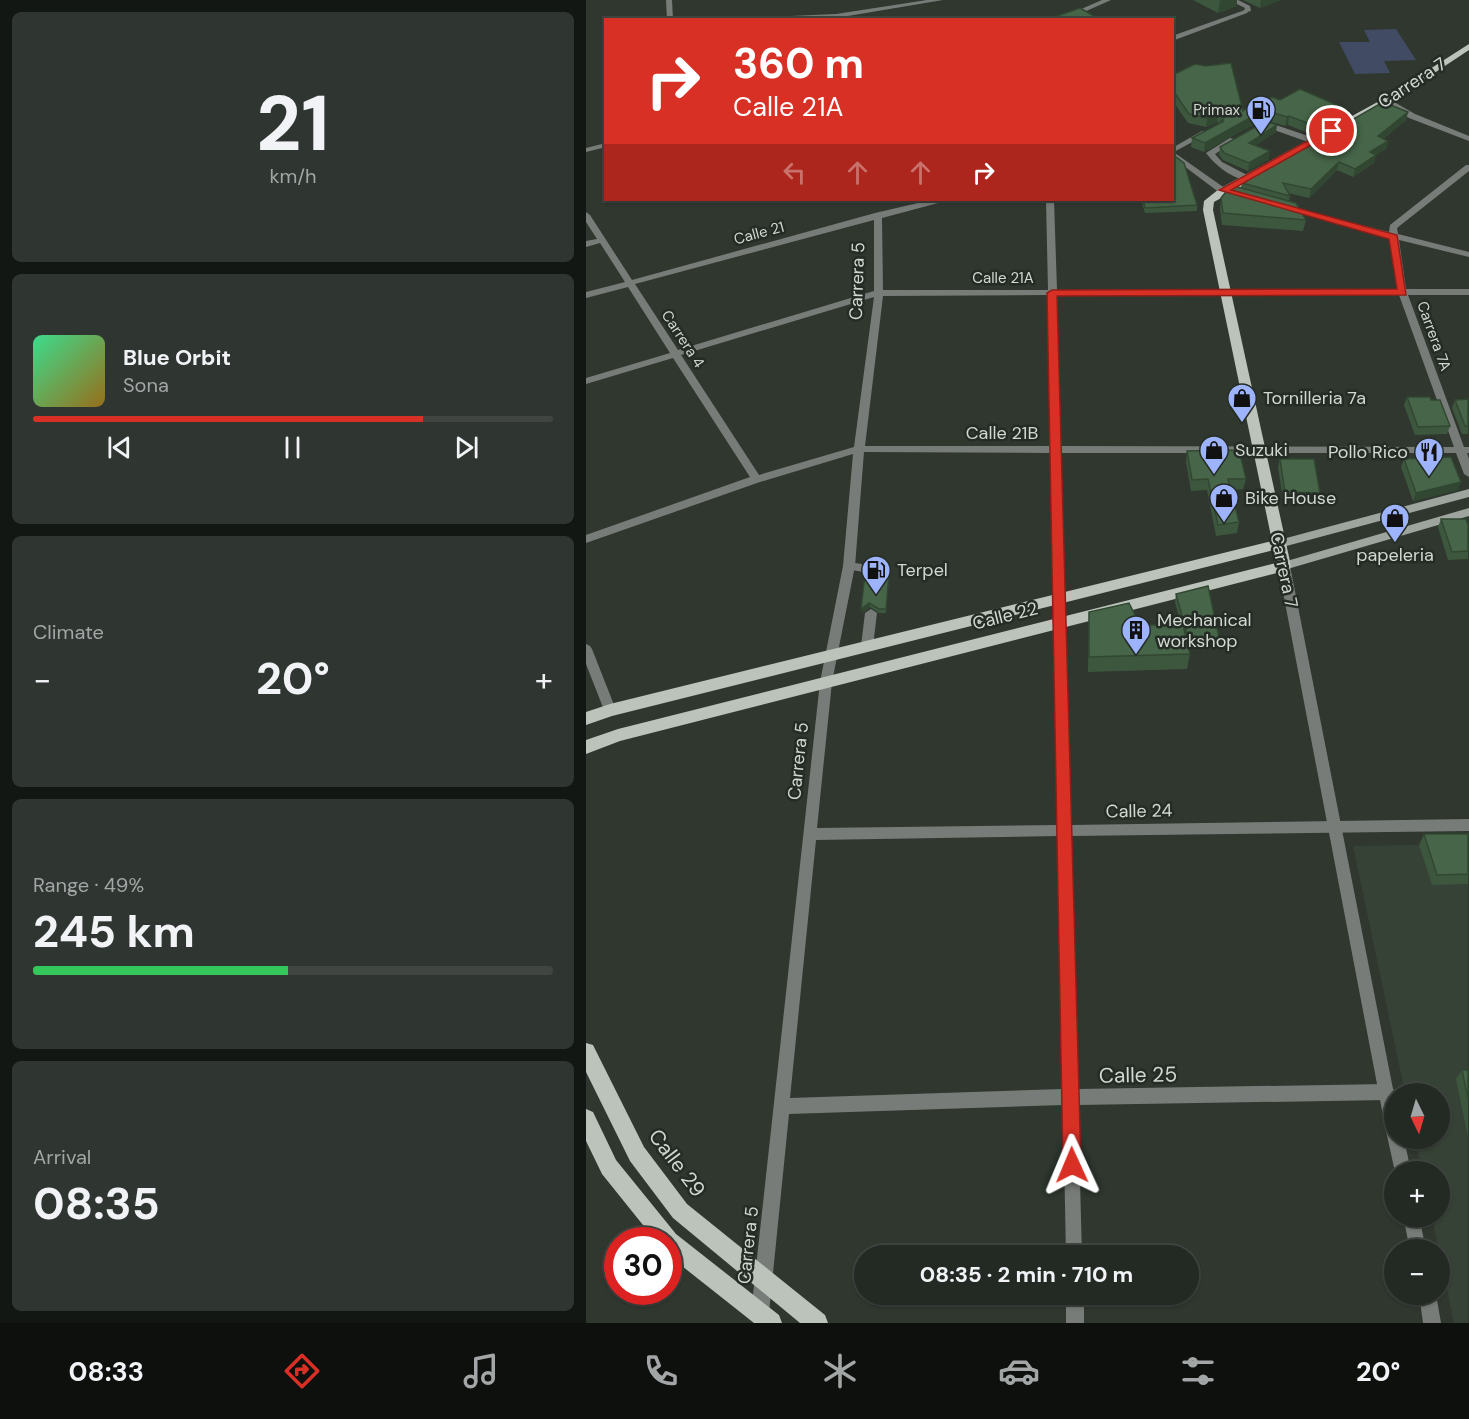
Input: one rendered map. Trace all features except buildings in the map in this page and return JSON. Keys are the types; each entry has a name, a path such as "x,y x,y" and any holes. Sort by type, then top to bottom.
{"main road":[{"name":"Carrera 7","path":"1284,566 1208,210 1209,201 1223,190 1386,101 1468,46"},
{"name":"Calle 22","path":"586,719 610,710 1279,544 1468,493"},
{"name":"Calle 22","path":"586,747 618,735 1284,566 1468,512"},
{"name":"Calle 29","path":"586,1052 637,1154 680,1211 817,1323"},
{"path":"586,1119 608,1167 657,1227"},
{"path":"682,1253 762,1320"}],"street":[{"path":"669,0 670,18"},
{"path":"770,18 836,16 940,0"},
{"path":"1064,18 1108,0"},
{"path":"1174,38 1248,11 1248,7 1235,1"},
{"path":"1386,101 1411,116 1468,139"},
{"path":"1255,128 1264,123 1314,141"},
{"path":"1174,151 1210,130"},
{"path":"1246,133 1210,153 1219,164 1246,178"},
{"path":"586,150 603,147"},
{"path":"1174,153 1223,190 1235,194"},
{"path":"1394,237 1393,227 1468,167"},
{"name":"Calle 21","path":"586,295 935,201"},
{"path":"1050,201 1074,1245"},
{"path":"1280,206 1468,255"},
{"name":"Carrera 4","path":"586,215 756,479"},
{"name":"Carrera 5","path":"762,1320 826,682 849,566 859,449 879,293 878,215"},
{"name":"Carrera 7A","path":"1394,237 1402,292 1464,450 1468,474"},
{"path":"586,244 602,240"},
{"name":"Calle 21A","path":"586,381 879,293 1468,292"},
{"name":"Calle 21B","path":"586,539 756,479 859,449 1464,450"},
{"path":"849,566 876,570 875,578"},
{"name":"Carrera 7","path":"1284,566 1385,1083"},
{"path":"867,646 871,613"},
{"path":"586,649 610,710"},
{"name":"Calle 24","path":"810,834 1468,825"},
{"name":"Calle 25","path":"782,1106 1070,1097 1384,1092"},
{"path":"1075,1305 1075,1323"},
{"path":"1429,1305 1432,1323"}],"shaded area":[{"path":"1396,29 1416,60 1384,61 1390,73 1355,74 1339,42 1370,42 1364,30"},
{"path":"1468,844 1468,1323 1454,1323 1450,1304 1450,1239 1437,1239 1434,1227 1450,1227 1450,1161 1420,1161 1417,1149 1450,1149 1450,1083 1403,1083 1353,846"}],"place":[{"name":"Primax","path":"1261,136"},
{"name":"Tornilleria 7a","path":"1242,424"},
{"name":"Suzuki","path":"1214,476"},
{"name":"Pollo Rico","path":"1429,478"},
{"name":"Bike House","path":"1224,524"},
{"name":"papeleria","path":"1395,544"},
{"name":"Terpel","path":"876,596"},
{"name":"Mechanical workshop","path":"1136,656"}],"route":[{"path":"1072,1165 1052,293 1402,292 1394,237 1223,190 1332,131"}]}
